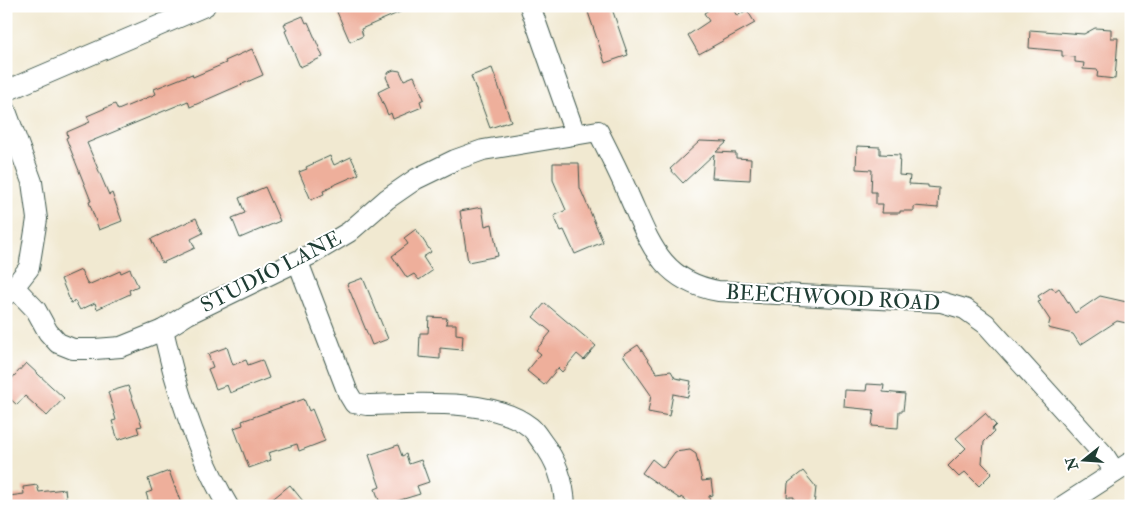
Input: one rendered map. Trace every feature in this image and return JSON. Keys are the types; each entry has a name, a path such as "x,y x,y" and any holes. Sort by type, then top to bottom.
{"street":[{"path":"6,91 206,6"},
{"path":"530,6 575,134"},
{"path":"6,111 32,182 37,219 28,268 10,291"},
{"name":"STUDIO LANE","path":"10,291 36,310 48,332 58,343 73,349 95,350 121,347 163,330 188,314 298,262 349,232 387,199 416,179 455,160 483,150 598,131"},
{"name":"BEECHWOOD ROAD","path":"598,131 652,248 666,265 684,281 701,288 718,291 941,302 965,309 986,324 1104,455 1123,467"},
{"path":"298,262 348,393 354,403 448,404 479,407 506,414 530,427 552,455 562,479 565,506"},
{"path":"163,330 174,374 193,428 206,462 228,506"},
{"path":"1063,506 1123,467"}],"building":[{"path":"350,6 414,6 361,29 363,36 350,42 337,12"},
{"path":"586,6 611,6 628,55 605,63"},
{"path":"715,6 731,6 737,16 747,10 755,23 699,54 688,35 709,21 704,13"},
{"path":"303,16 306,23 308,22 323,57 300,67 285,31 287,30 284,24"},
{"path":"1095,28 1111,29 1111,38 1118,38 1115,79 1097,77 1098,70 1083,69 1084,63 1075,62 1075,57 1062,56 1062,51 1029,48 1030,30 1084,34"},
{"path":"252,49 263,75 190,107 188,101 87,143 109,195 112,193 122,221 99,230 89,202 91,201 66,138 68,137 67,132 90,122 87,116 115,104 118,110 156,94 154,89 192,74 193,77 226,63 225,61"},
{"path":"492,68 511,121 490,128 471,76"},
{"path":"394,70 400,71 404,80 414,76 424,99 420,101 422,107 393,119 391,113 388,115 378,92 390,86 386,77 389,72"},
{"path":"700,141 727,142 716,152 736,153 736,158 751,159 750,180 712,178 714,154 683,183 670,169"},
{"path":"857,146 880,147 880,154 900,155 899,175 910,176 909,184 928,185 928,187 939,188 938,208 914,206 914,211 882,213 883,204 876,204 876,192 871,192 872,170 856,169"},
{"path":"330,156 334,165 351,157 359,174 327,188 323,191 324,194 311,200 299,172"},
{"path":"553,163 579,163 580,188 603,242 575,254 564,230 561,231 554,216 566,210 553,180"},
{"path":"265,187 280,221 240,238 232,218 245,213 239,198"},
{"path":"482,207 485,226 492,224 498,256 468,262 460,211"},
{"path":"196,218 203,233 191,239 195,248 162,263 151,239"},
{"path":"416,229 431,252 423,257 432,271 419,280 414,274 407,278 392,256 408,244 404,238"},
{"path":"130,269 138,286 129,290 130,294 97,309 95,303 80,310 75,301 71,303 61,279 81,270 88,285 120,271 121,273"},
{"path":"363,278 388,339 372,345 347,284"},
{"path":"1052,287 1055,291 1059,288 1075,313 1100,296 1131,303 1131,324 1117,321 1080,345 1073,334 1048,328 1050,320 1038,302 1041,301 1038,296"},
{"path":"545,303 596,346 584,360 577,354 562,372 558,368 544,385 527,371 541,354 536,350 551,332 533,317"},
{"path":"429,317 447,318 446,324 456,324 456,334 463,335 462,350 440,348 440,359 419,357 420,333 428,333"},
{"path":"638,345 657,373 671,371 675,378 691,381 688,397 673,394 669,416 648,412 651,395 623,355"},
{"path":"227,347 233,365 246,360 248,365 262,360 269,378 230,393 227,385 216,389 208,369 213,367 208,354"},
{"path":"26,363 64,398 47,416 25,396 17,405 6,395 6,385"},
{"path":"867,384 884,385 883,392 905,394 903,411 899,411 898,428 872,426 874,410 844,407 845,390 866,391"},
{"path":"128,386 142,426 137,427 139,433 118,440 112,421 116,420 108,392"},
{"path":"304,399 309,411 312,409 325,441 299,451 297,444 268,453 271,460 249,468 234,428 243,425 242,421"},
{"path":"985,413 996,425 992,429 994,432 984,442 982,463 992,473 979,486 965,472 959,477 948,466 966,448 956,438"},
{"path":"398,445 402,456 406,454 409,464 421,460 429,482 417,486 420,494 381,506 375,489 380,487 369,455"},
{"path":"690,450 696,454 702,481 711,480 713,495 709,496 710,506 693,506 642,473 652,459 663,468 675,452"},
{"path":"169,471 182,506 150,506 146,493 152,491 148,479"},
{"path":"803,471 816,487 814,506 793,506 794,497 787,497 788,483"},
{"path":"37,485 39,492 65,489 67,506 9,506 9,496 24,494 23,487"},
{"path":"290,485 307,506 264,506"}]}
